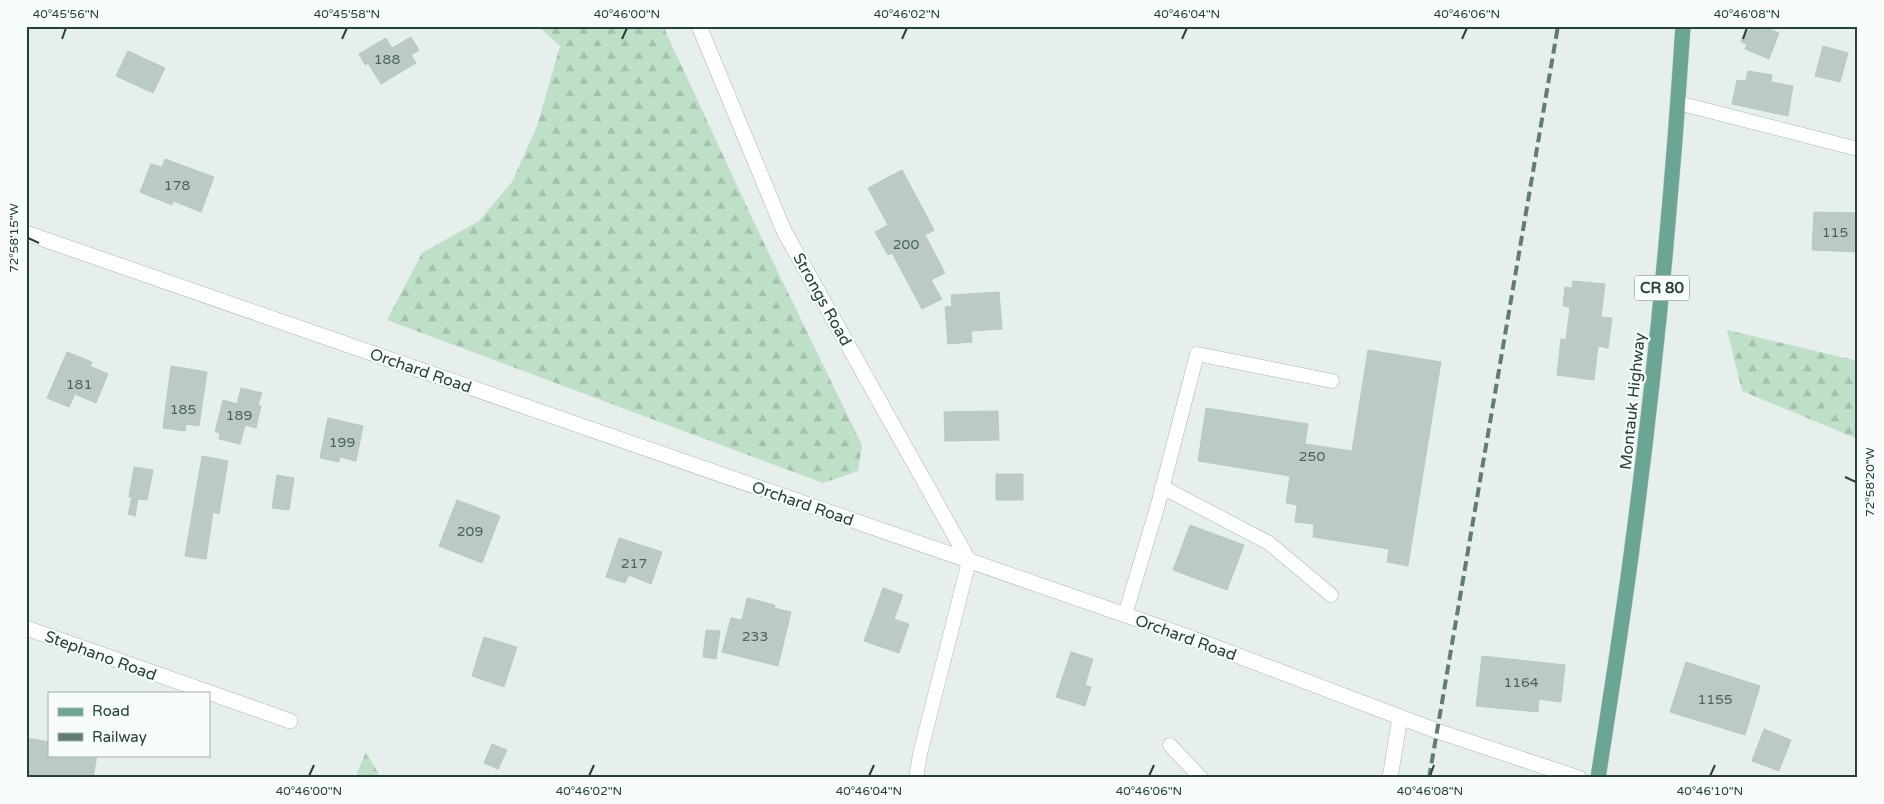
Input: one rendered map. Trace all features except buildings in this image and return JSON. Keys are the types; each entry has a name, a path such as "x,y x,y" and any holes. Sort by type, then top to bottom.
{"main road":[{"name":"Montauk Highway","path":"1598,778 1631,559 1646,440 1667,233 1683,26"}],"street":[{"name":"Strongs Road","path":"699,26 784,230 969,561"},
{"name":"Orchard Road","path":"26,233 1125,615 1400,717 1579,778"},
{"name":"Stephano Road","path":"26,628 208,692"},
{"name":"Stephano Road","path":"210,693 290,721"},
{"path":"1390,778 1400,717"}],"lane":[{"path":"1678,103 1858,149"},
{"path":"1125,615 1162,487 1196,354 1332,381"},
{"path":"1162,487 1270,543 1331,595"},
{"path":"916,778 920,754 969,561"},
{"path":"1170,745 1201,778"}],"green space":[{"path":"538,26 663,26 760,235 862,445 858,471 823,483 387,320 422,253 479,221 512,182 537,126 560,46"},
{"path":"1727,330 1858,361 1858,439 1742,391"},
{"path":"366,752 381,778 355,778"}],"railway":[{"path":"1429,778 1558,26"}]}
